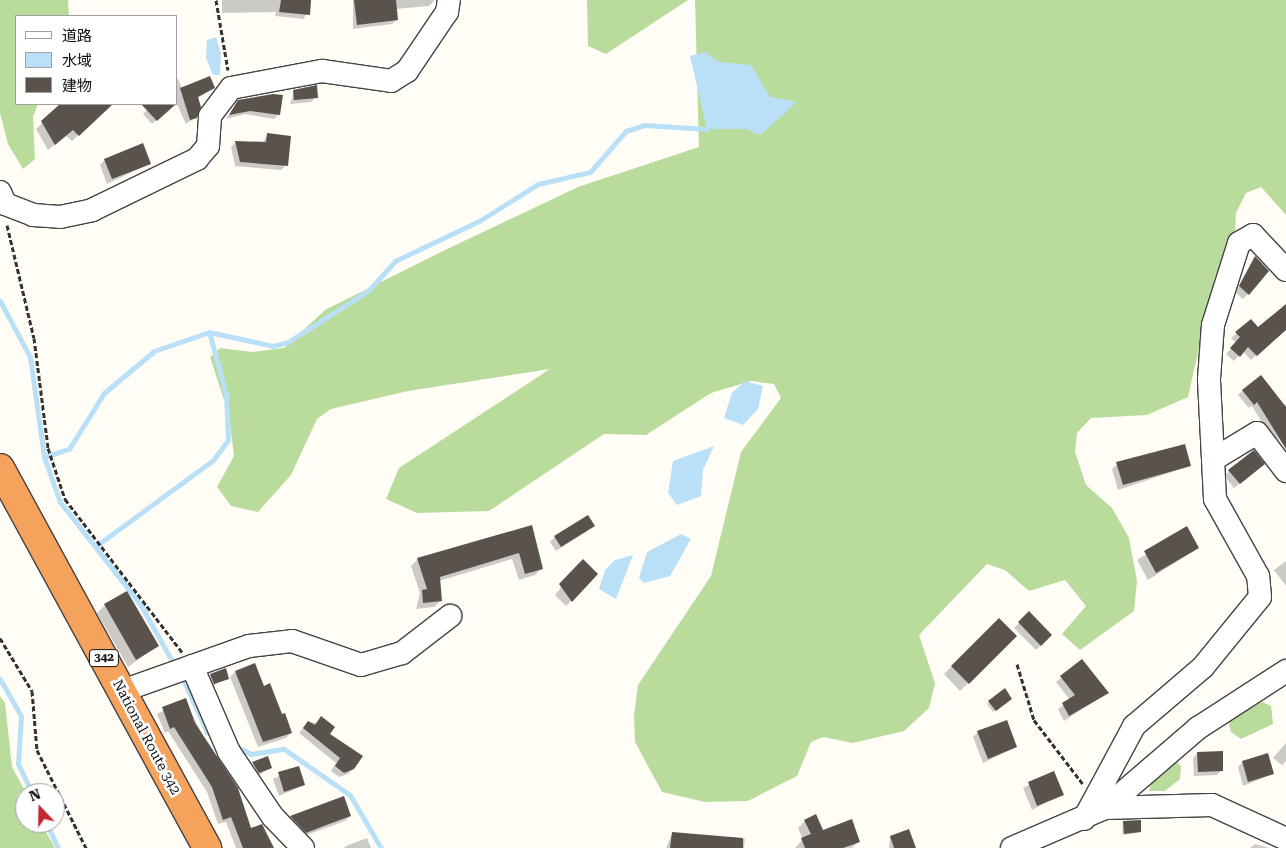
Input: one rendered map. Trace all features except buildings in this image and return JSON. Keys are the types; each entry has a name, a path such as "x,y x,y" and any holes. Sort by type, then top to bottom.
{"highway":[{"name":"National Route 342","path":"0,468 207,848"}],"street":[{"path":"2,198 33,215 60,217 92,210 196,159 208,146 210,116 231,88 322,71 391,81 407,72 448,12 449,0"},
{"path":"1099,802 1134,726 1203,667 1260,597 1258,576 1218,512 1209,379 1213,325 1224,279 1247,236 1261,241 1286,270"},
{"path":"1214,459 1257,432 1286,471"},
{"path":"122,692 249,646 292,641 361,665 402,653 450,616"},
{"path":"192,666 229,752 273,817 303,848"},
{"path":"1012,848 1084,819 1099,802 1198,728 1286,670"},
{"path":"1099,802 1212,805 1286,838"}],"path":[{"path":"216,0 231,88"},
{"path":"2,198 34,338 48,448 65,500 192,666"},
{"path":"0,638 32,691 37,750 86,848"},
{"path":"1017,664 1034,720 1099,802"}],"green space":[{"path":"0,0 68,0 69,15 15,15 15,105 38,105 33,117 35,159 23,169 8,144 0,113"},
{"path":"587,0 688,0 606,54 588,46"},
{"path":"695,0 1286,0 1286,215 1261,187 1246,193 1236,213 1235,235 1215,277 1188,397 1147,415 1091,418 1077,433 1075,452 1086,485 1112,508 1129,538 1137,581 1134,611 1080,650 1062,634 1086,606 1065,580 1029,591 1005,570 987,564 919,635 935,683 929,708 904,731 853,743 823,737 811,742 797,776 748,801 705,802 662,792 635,742 634,716 638,685 711,576 741,452 781,398 774,384 751,381 711,393 646,435 604,434 489,511 417,513 386,499 399,468 550,369 408,391 331,409 317,419 291,475 258,512 231,506 217,487 234,456 229,415 210,357 220,348 252,352 284,348 325,310 445,250 578,187 699,147"},
{"path":"0,696 5,703 12,767 21,783 15,783 15,833 47,833 55,848 0,848"},
{"path":"1262,702 1271,706 1273,724 1241,739 1231,732 1228,721"},
{"path":"1175,760 1181,766 1180,779 1165,791 1149,791 1153,774"}],"water":[{"path":"216,37 221,54 220,75 213,75 206,58 207,40"},
{"path":"705,52 719,62 751,65 770,97 797,102 760,135 746,129 707,129 690,56"},
{"path":"745,381 763,386 758,409 743,425 724,418 732,393"},
{"path":"714,446 703,470 701,496 677,505 668,493 673,461"},
{"path":"681,534 691,539 670,576 644,583 639,578 647,552"},
{"path":"633,555 616,599 599,589 605,570 615,560"}],"waterway":[{"path":"44,457 69,449 104,393 154,351 209,332 273,346 288,342 369,290 395,261 479,221 538,184 590,172 626,131 645,125 707,129"},
{"path":"0,301 30,357 44,457 60,502 140,604 175,666"},
{"path":"96,546 213,460 228,440 226,394 209,332"},
{"path":"182,677 207,732 212,735"},
{"path":"0,679 21,716 18,764 27,783"},
{"path":"236,746 251,754 284,749 350,795 381,848"},
{"path":"51,833 58,848"}]}
